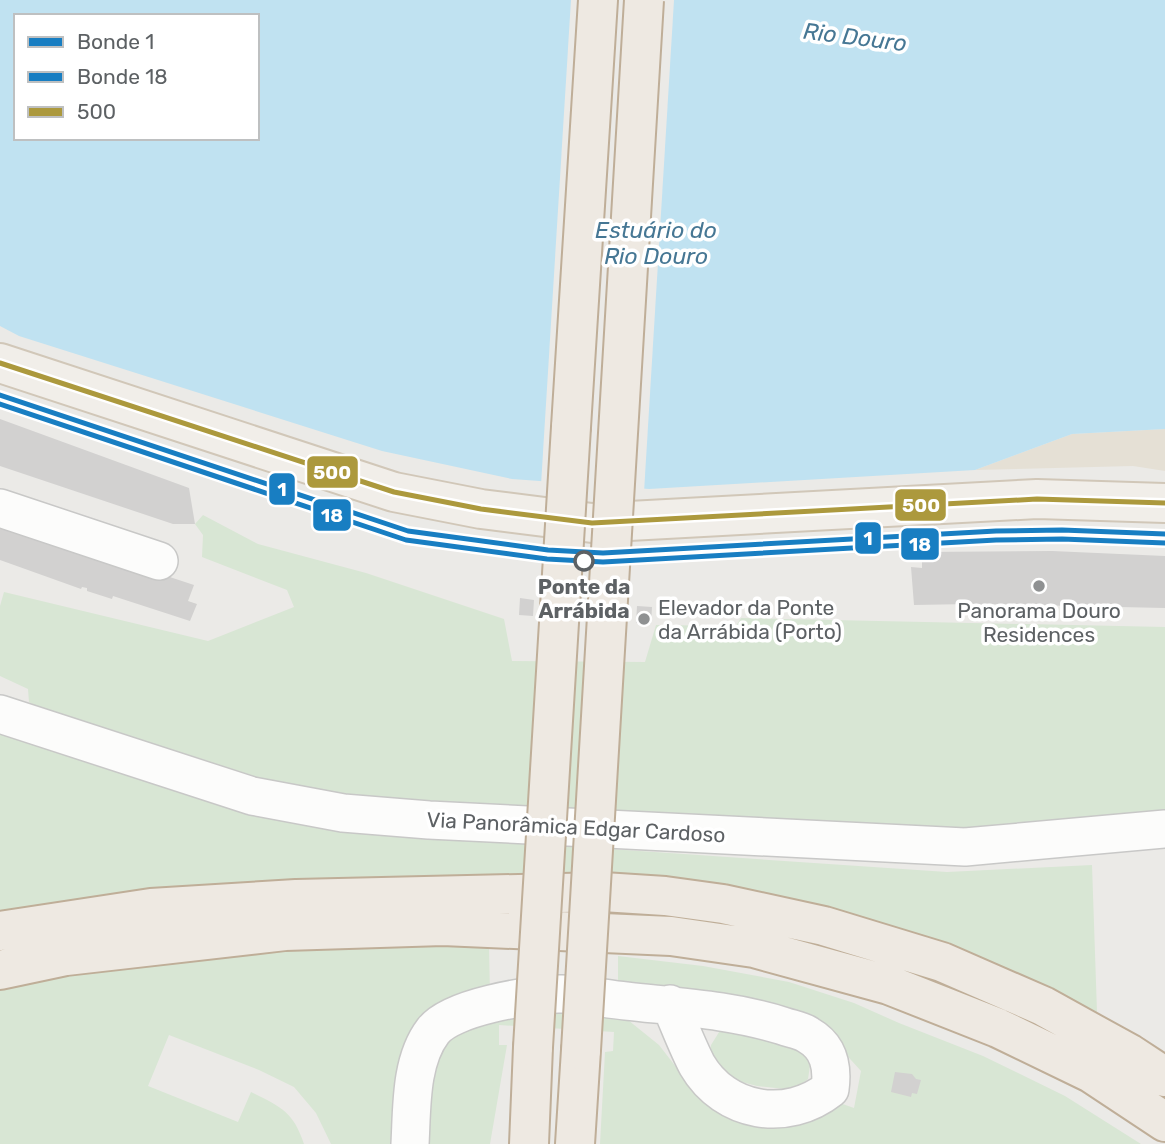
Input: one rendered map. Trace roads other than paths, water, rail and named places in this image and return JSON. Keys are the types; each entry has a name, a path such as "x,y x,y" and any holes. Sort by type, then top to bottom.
{"highway":[{"path":"527,1134 598,0"},
{"path":"575,1144 643,0"},
{"path":"0,931 151,908 296,900 603,892 677,898 723,904 824,926 942,962 1043,1006 1130,1054 1165,1077"},
{"path":"0,970 66,956 285,931 443,926 690,938 754,948 805,961 876,981 925,999 998,1028 1091,1073 1165,1122"}],"main road":[{"path":"0,363 394,492 481,509 592,523 1037,499 1165,503"}],"street":[{"path":"0,508 159,561"},
{"name":"Via Panorâmica Edgar Cardoso","path":"0,714 252,796 342,813 429,820 965,847 1165,829"},
{"path":"410,1144 414,1083 424,1047 433,1030 446,1018 484,1006 559,994 670,1004"}],"water":[{"name":"Estuário do Rio Douro","path":"0,0 1165,0 1165,429 1072,434 975,470 649,489 512,479 382,451 19,336 0,326"}],"tram line":[{"name":"1","path":"0,395 408,531 548,550 603,553 996,531 1062,530 1165,534"},
{"name":"18","path":"0,404 406,540 547,559 603,562 996,540 1062,539 1165,543"}],"place":[{"name":"Ponte da Arrábida","path":"584,561"},
{"name":"Panorama Douro Residences","path":"1039,586"},
{"name":"Elevador da Ponte da Arrábida (Porto)","path":"644,619"}],"water label":[{"name":"Rio Douro","path":"855,37"}]}
